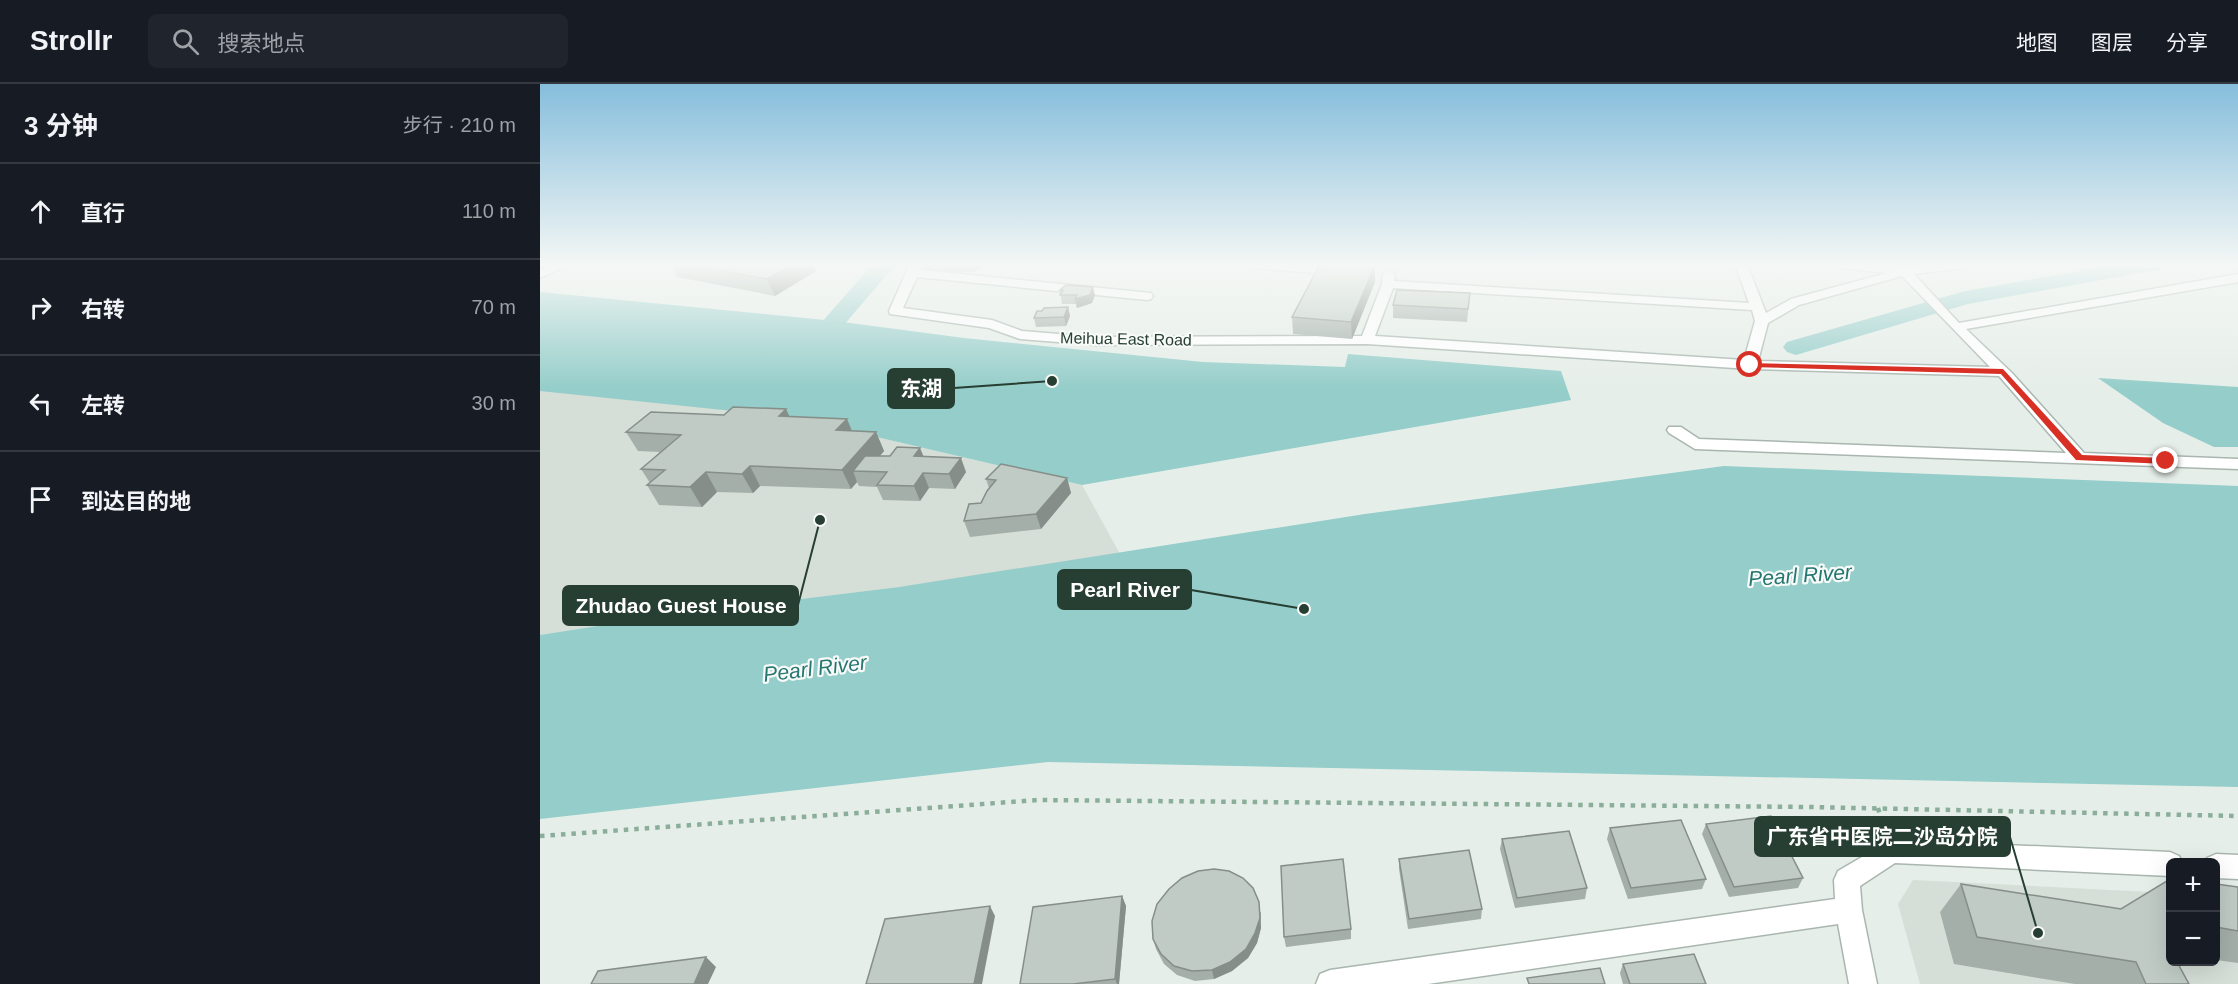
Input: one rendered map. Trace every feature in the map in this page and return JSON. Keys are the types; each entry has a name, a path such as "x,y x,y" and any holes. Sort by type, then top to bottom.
{"street":[{"name":"Meihua East Road","path":"897,306 895,311 992,324 1020,335 1096,341 1366,340"},
{"path":"1377,306 1366,340 1750,365 2003,372"},
{"path":"1750,365 1762,321 1761,306"},
{"path":"1762,321 1788,306"},
{"path":"1937,306 2003,372 2079,458"},
{"path":"1956,327 2077,306"},
{"path":"1675,430 1695,444 2238,464"},
{"path":"1863,984 1849,910 1847,880 1891,851 2166,864"},
{"path":"2220,866 2238,867"},
{"path":"1330,984 1849,910"}],"path":[{"path":"540,836 1038,800 1809,807 2238,816"},
{"path":"1878,808 1891,851"}],"shaded area":[{"path":"540,390 791,417 1082,485 1120,554 899,587 655,617 540,635"},
{"path":"1913,880 2166,893 2166,966 2220,966 2220,896 2238,897 2238,984 1920,984 1898,904"}],"water":[{"path":"540,306 682,306 1203,362 1345,367 1348,354 1561,371 1571,400 1082,485 791,417 540,391"},
{"path":"2098,378 2238,387 2238,447 2214,447 2163,423"},
{"path":"1724,466 2238,486 2238,787 1048,762 540,819 540,635 655,617 899,587 1365,514"}],"building":[{"path":"1298,306 1358,306 1351,322 1292,317"},
{"path":"1412,306 1468,306 1468,309"},
{"path":"1068,307 1064,317 1034,318 1037,311 1042,311 1044,308"},
{"path":"733,407 786,409 779,416 847,419 836,430 876,432 842,470 750,466 742,474 706,472 690,487 647,485 665,470 641,469 681,435 626,432 651,412 724,415"},
{"path":"897,447 920,448 914,456 961,458 949,474 923,473 914,486 877,485 887,472 853,471 865,456 890,456"},
{"path":"1001,464 1067,478 1036,514 964,521 969,504 981,503 996,480 986,479"},
{"path":"1771,816 1803,878 1734,887 1706,824"},
{"path":"1681,820 1706,879 1631,888 1610,828"},
{"path":"1569,831 1587,888 1517,898 1502,839"},
{"path":"1469,850 1482,909 1409,919 1399,859"},
{"path":"1343,859 1351,929 1284,937 1281,866"},
{"path":"1214,869 1229,871 1243,878 1253,888 1259,902 1260,918 1255,933 1246,949 1230,962 1212,970 1192,971 1174,966 1161,954 1153,939 1152,921 1157,904 1182,878 1198,871"},
{"path":"2166,881 2166,966 2179,966 2189,984 2146,984 2136,962 1977,937 1961,884 2121,909"},
{"path":"2220,885 2238,887 2238,931 2220,928"},
{"path":"1122,896 1115,979 1073,984 1020,984 1033,907"},
{"path":"990,906 974,984 866,984 885,919"},
{"path":"1694,954 1706,984 1630,984 1623,964"},
{"path":"706,957 694,984 591,984 598,971"},
{"path":"1600,968 1605,984 1529,984 1527,978"}],"waterway":[{"path":"835,321 848,306"},
{"path":"1796,347 1937,306"}],"place":[{"name":"东湖","path":"1052,381"},
{"name":"Zhudao Guest House","path":"820,520"},
{"name":"Pearl River","path":"1304,609"},
{"name":"广东省中医院二沙岛分院","path":"2038,933"}],"route":[{"path":"1750,365 2003,372 2079,458 2166,461"}]}
